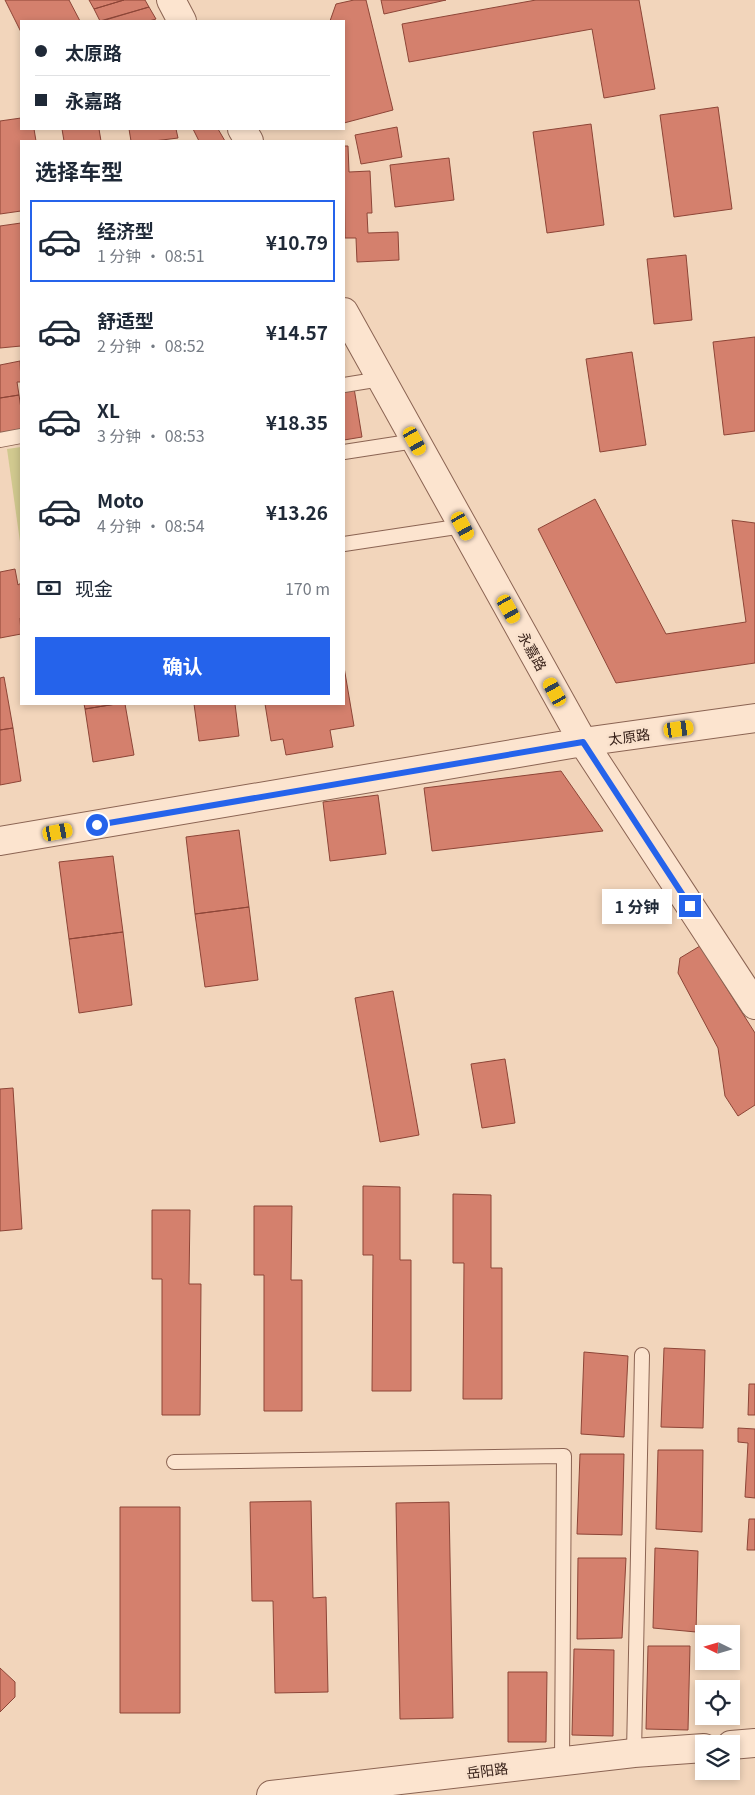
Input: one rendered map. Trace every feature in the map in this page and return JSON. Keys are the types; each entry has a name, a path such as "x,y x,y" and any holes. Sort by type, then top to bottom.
{"street":[{"path":"171,0 181,20"},
{"name":"永嘉路","path":"345,314 583,742 755,1005"},
{"name":"太原路","path":"0,841 583,742 755,718"},
{"path":"740,1744 755,1743"},
{"name":"岳阳路","path":"271,1795 634,1753 695,1749"}],"lane":[{"path":"345,385 381,379"},
{"path":"0,440 20,436"},
{"path":"345,452 415,441"},
{"path":"345,544 463,526"},
{"path":"634,1753 642,1355"},
{"path":"174,1462 564,1456 562,1762"}],"shaded area":[{"path":"20,447 20,542 7,449"}],"building":[{"path":"5,0 69,0 79,20 20,20 20,30"},
{"path":"89,0 124,0 94,9"},
{"path":"124,0 145,0 149,7 104,20 100,20 94,9"},
{"path":"354,0 366,0 393,110 345,123 345,20 330,20 336,4"},
{"path":"381,0 446,0 384,14"},
{"path":"536,0 639,0 655,89 604,98 592,29 409,62 402,24"},
{"path":"149,7 156,19 152,20 105,20"},
{"path":"718,107 732,209 674,217 660,115"},
{"path":"20,118 20,130 34,130 36,140 20,140 20,211 0,214 0,121"},
{"path":"591,124 604,225 547,233 533,132"},
{"path":"397,127 402,157 361,164 355,135"},
{"path":"62,130 99,130 101,140 64,140"},
{"path":"129,130 176,130 178,138 162,140 131,140"},
{"path":"194,130 219,130 224,140 198,140"},
{"path":"345,146 348,146 349,172 370,171 372,213 367,213 368,233 398,232 399,260 357,262 356,238 345,238"},
{"path":"449,158 454,200 395,207 390,165"},
{"path":"20,223 20,346 0,348 0,226"},
{"path":"686,255 692,320 654,324 647,259"},
{"path":"755,337 755,431 724,435 713,342"},
{"path":"632,352 646,445 600,452 586,359"},
{"path":"20,361 20,382 17,382 19,395 0,398 0,365"},
{"path":"354,388 362,437 345,440 345,390"},
{"path":"19,395 20,430 0,433 0,398"},
{"path":"595,499 666,634 746,622 732,520 755,523 755,663 616,683 538,529"},
{"path":"15,569 18,585 20,584 20,634 0,638 0,572"},
{"path":"345,673 354,726 330,730 333,747 286,755 283,739 271,741 265,705 345,705"},
{"path":"4,677 13,728 0,730 0,678"},
{"path":"84,705 110,705 85,709"},
{"path":"110,705 125,705 134,755 93,762 85,709"},
{"path":"194,705 235,705 239,736 199,741"},
{"path":"13,728 21,781 0,785 0,730"},
{"path":"561,771 603,831 432,851 424,788"},
{"path":"378,795 386,854 330,861 323,802"},
{"path":"239,830 249,907 195,914 186,837"},
{"path":"113,856 123,932 69,939 59,862"},
{"path":"249,907 258,980 205,987 195,914"},
{"path":"123,932 132,1005 79,1013 69,939"},
{"path":"700,946 755,1033 755,1105 738,1116 725,1096 718,1048 678,973 680,958"},
{"path":"393,991 419,1135 380,1142 355,998"},
{"path":"505,1059 515,1123 482,1128 471,1064"},
{"path":"13,1088 22,1229 0,1231 0,1089"},
{"path":"363,1186 400,1187 400,1260 411,1260 411,1391 372,1391 373,1255 363,1255"},
{"path":"453,1194 491,1195 491,1268 502,1268 502,1399 463,1399 464,1263 453,1263"},
{"path":"254,1206 292,1206 291,1280 302,1280 302,1411 264,1411 264,1275 254,1275"},
{"path":"152,1210 190,1210 189,1284 201,1284 200,1415 162,1415 162,1279 152,1279"},
{"path":"664,1348 705,1350 703,1428 661,1427"},
{"path":"584,1352 628,1356 624,1437 581,1434"},
{"path":"749,1384 755,1384 755,1415 748,1415"},
{"path":"738,1428 755,1429 755,1498 745,1497 748,1443 738,1442"},
{"path":"658,1450 703,1450 702,1532 656,1529"},
{"path":"580,1454 624,1454 622,1535 577,1534"},
{"path":"311,1501 313,1598 326,1597 328,1692 275,1693 273,1601 252,1601 250,1502"},
{"path":"449,1502 453,1718 400,1719 396,1503"},
{"path":"120,1507 180,1507 180,1713 120,1713"},
{"path":"749,1519 755,1519 755,1550 747,1550"},
{"path":"655,1548 698,1551 695,1632 653,1628"},
{"path":"578,1558 626,1558 622,1638 577,1639"},
{"path":"648,1646 690,1646 688,1730 646,1729"},
{"path":"574,1649 614,1650 613,1736 572,1735"},
{"path":"0,1668 15,1682 15,1697 0,1712"},
{"path":"508,1672 547,1672 546,1742 508,1742"}],"route":[{"path":"97,825 583,742 690,906"}]}
